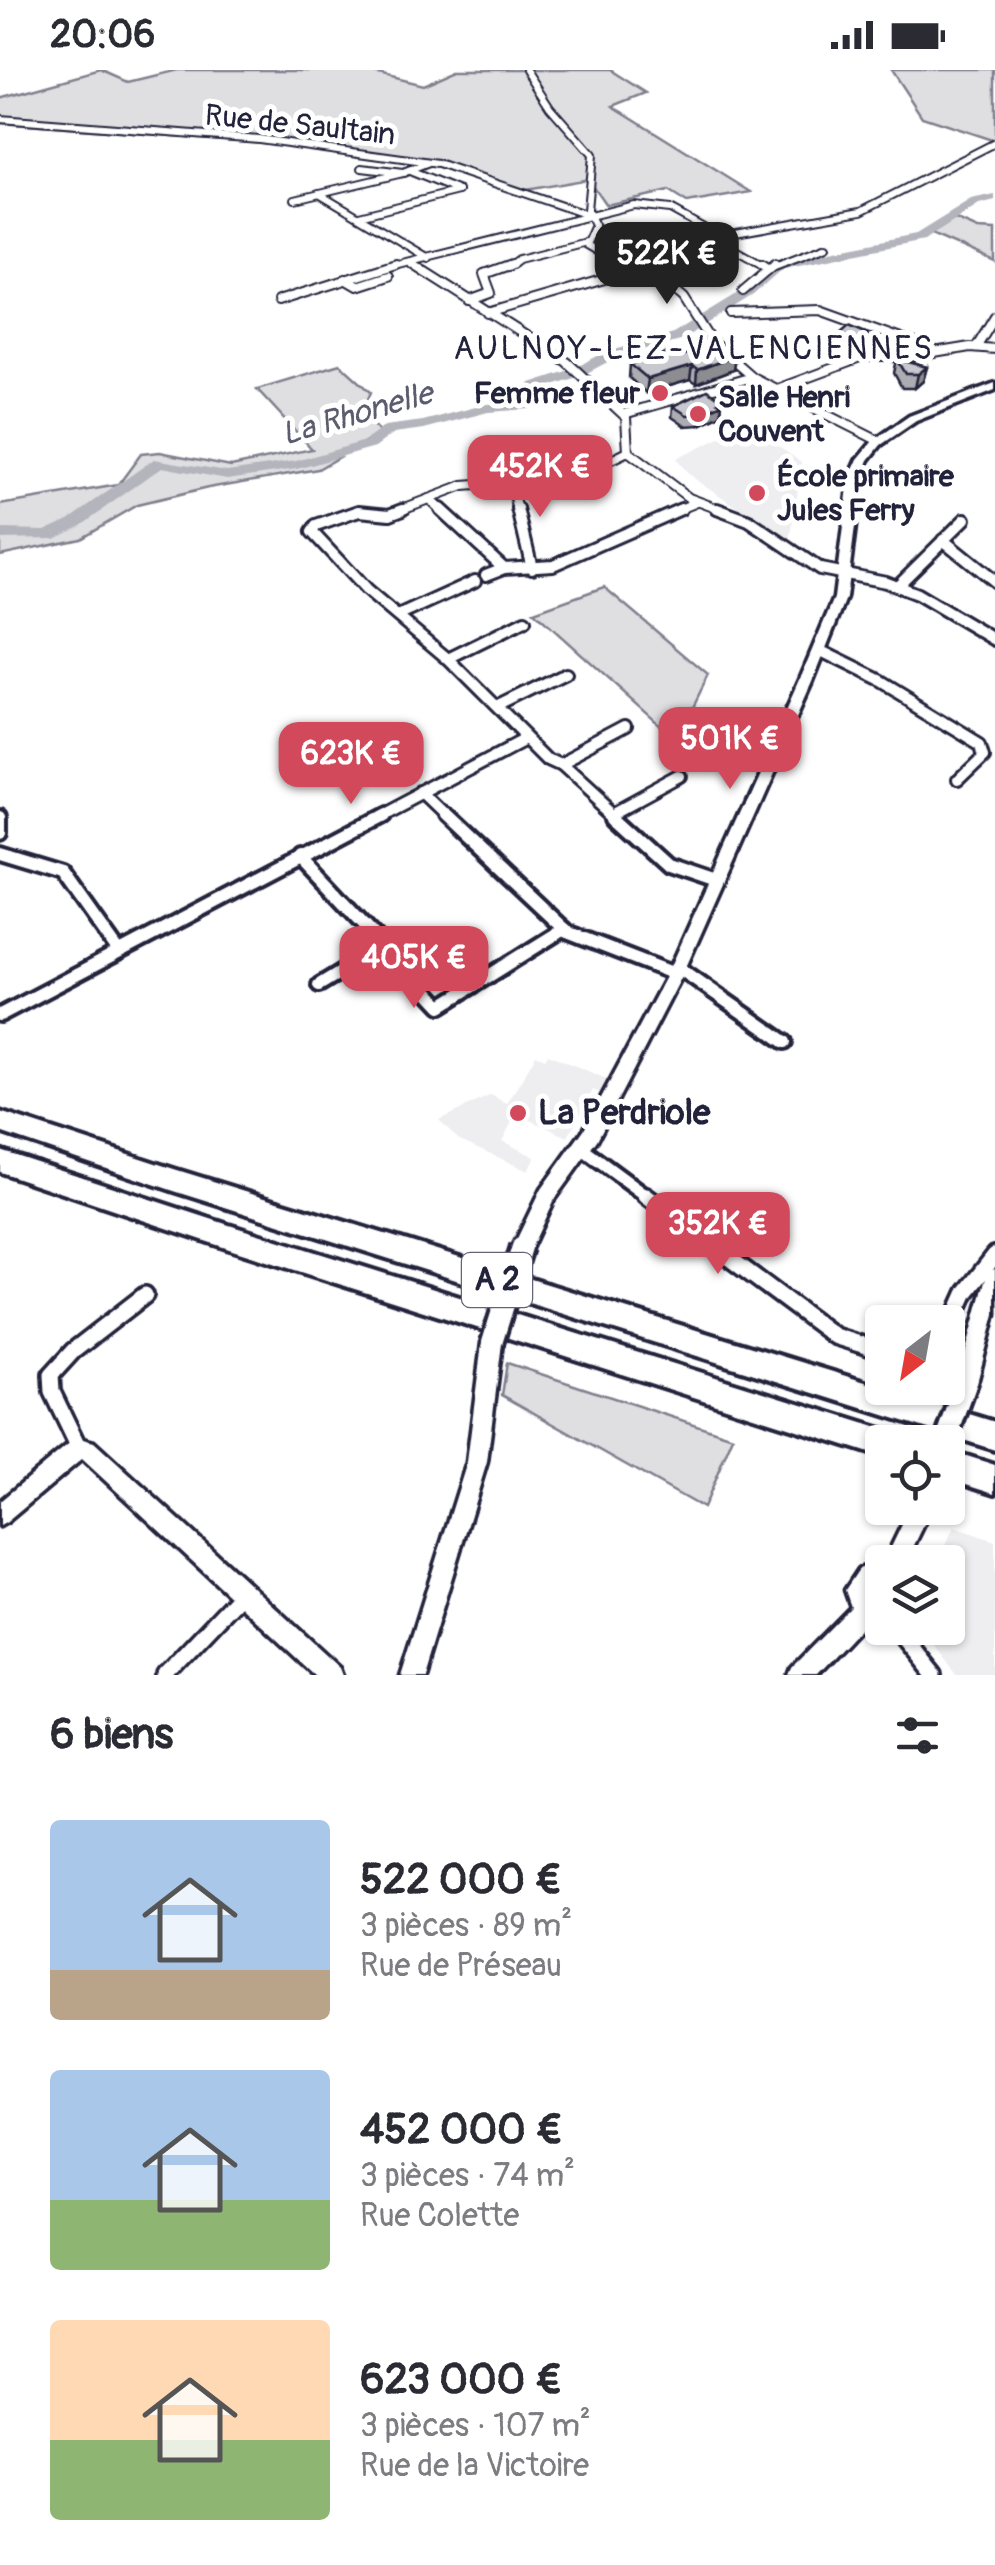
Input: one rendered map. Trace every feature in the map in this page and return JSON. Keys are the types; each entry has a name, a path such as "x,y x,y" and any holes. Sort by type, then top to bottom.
{"highway":[{"name":"A 2","path":"0,1122 995,1436"},
{"name":"A 2","path":"0,1160 194,1226 865,1438"},
{"path":"965,1470 995,1480"}],"street":[{"path":"526,70 550,107 591,153 588,215 595,225 586,242"},
{"name":"Rue de Saultain","path":"0,120 260,138 429,163 588,215"},
{"path":"648,274 718,238 861,211 995,143"},
{"path":"295,199 407,173 429,163"},
{"path":"360,216 459,190 407,173 362,168"},
{"path":"319,193 428,258"},
{"path":"278,302 344,279 588,215 654,205 676,212 768,268"},
{"path":"469,301 491,294 480,273 506,269 518,259 586,242 632,271 648,274 679,293 721,352 752,377 877,440"},
{"path":"743,291 768,268 828,246"},
{"path":"411,263 573,367 624,414 628,452 696,502 749,521 820,569 897,586 930,600 995,640"},
{"path":"488,313 632,271"},
{"path":"344,279 357,286 386,274 402,286"},
{"path":"731,312 816,309 938,352"},
{"path":"976,347 995,316"},
{"path":"777,389 861,358 976,347 995,349"},
{"path":"624,414 752,377"},
{"path":"411,1675 477,1462 492,1342 506,1288 548,1196 582,1148 677,971 819,650 840,598 856,479 864,457 877,440 995,386"},
{"path":"628,452 580,476 463,486 390,514 359,511 312,530 366,590 389,611 400,614 500,708 501,714 526,738 669,864 716,880"},
{"path":"511,482 532,568"},
{"path":"428,499 504,568"},
{"path":"486,576 504,568 556,564 696,502"},
{"path":"897,586 965,519"},
{"path":"943,540 995,582"},
{"path":"400,614 475,580"},
{"path":"448,659 525,621"},
{"path":"819,650 882,681 984,744 985,752 957,779"},
{"path":"500,708 566,674"},
{"path":"561,765 629,729"},
{"path":"0,1015 526,738"},
{"path":"614,813 682,776"},
{"path":"420,793 564,929 677,971 785,1042"},
{"path":"0,818 0,833"},
{"path":"0,854 64,873 119,952"},
{"path":"300,856 434,1002 445,1006 564,929"},
{"path":"318,986 383,946"},
{"path":"582,1148 834,1336 865,1346"},
{"path":"960,1305 995,1254"},
{"path":"951,1425 995,1278"},
{"path":"79,1448 76,1431 50,1386 50,1374 60,1361 121,1318 145,1295"},
{"path":"0,1515 79,1448"},
{"path":"79,1448 91,1451 332,1675"},
{"path":"865,1579 858,1583 856,1598 865,1606"},
{"path":"164,1675 243,1593"},
{"path":"800,1675 865,1619"},
{"path":"910,1645 934,1675"}],"shaded area":[{"path":"101,70 128,82 177,70 362,70 423,85 457,70 610,70 646,93 613,106 751,192 687,203 668,191 606,205 588,179 520,191 450,166 280,144 0,123 0,98"},
{"path":"891,70 995,70 995,141 922,117"},
{"path":"955,219 978,229 995,230 995,262 931,234"},
{"path":"340,364 371,392 362,413 380,433 318,469 137,505 80,538 0,555 0,505 118,485 141,454 160,452 231,466 312,449 257,389"},
{"name":"École primaire Jules Ferry","path":"739,429 759,441 766,437 802,462 790,542 689,475 675,459"},
{"path":"604,587 708,675 681,730 672,736 534,612"},
{"name":"La Perdriole","path":"548,1054 609,1080 602,1094 593,1090 568,1137 516,1114 502,1141 535,1157 528,1171 458,1139 439,1120 491,1095 507,1104 536,1055 545,1059"},
{"path":"507,1363 733,1437 703,1508 502,1395"},
{"path":"954,1527 995,1541 995,1675 957,1675 934,1645 965,1645 965,1545 945,1545"}],"building":[{"path":"849,325 868,333 865,342 840,333"},
{"path":"722,345 735,356 697,370 692,366 648,379 630,364 670,352 676,357"},
{"path":"897,359 927,367 918,374 906,374"},
{"path":"707,390 722,404 701,414 687,415 673,406"}],"waterway":[{"name":"La Rhonelle","path":"0,534 48,535 75,522 159,462 227,475 297,465 370,444 390,429 424,425 487,408 525,406 535,386 578,372 612,354 678,336 749,292 780,265 920,237 975,202 995,198"}],"place":[{"name":"Femme fleur","path":"660,393"},
{"name":"Salle Henri Couvent","path":"698,414"},
{"name":"École primaire Jules Ferry","path":"757,493"},
{"name":"La Perdriole","path":"518,1113"}],"district":[{"name":"AULNOY-LEZ-VALENCIENNES","path":"694,349"}]}
